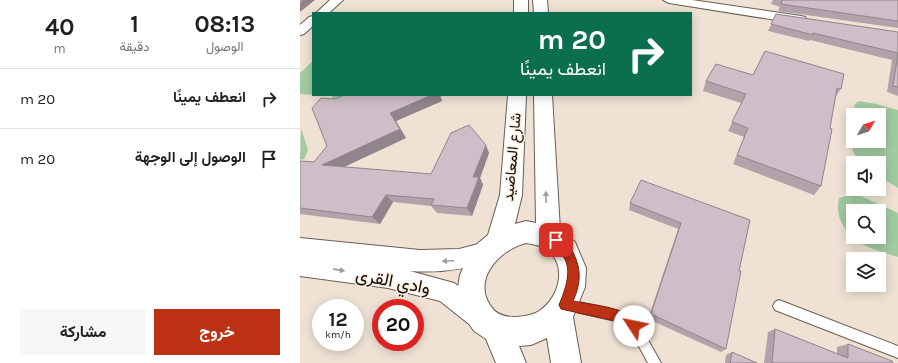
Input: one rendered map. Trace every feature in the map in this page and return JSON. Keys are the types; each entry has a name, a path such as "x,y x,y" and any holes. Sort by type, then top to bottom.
{"street":[{"path":"323,12 337,0"},
{"path":"521,0 521,12"},
{"path":"540,0 541,12"},
{"path":"670,0 813,22"},
{"path":"300,31 312,21"},
{"name":"شارع المعاضيد","path":"492,247 512,195 517,96"},
{"name":"شارع المعاضيد","path":"543,96 548,236"},
{"path":"488,322 512,333 528,331 544,324 562,309 573,284 574,273 572,263 563,246 548,236 537,233 526,232 514,234 492,247 474,272 471,283 474,306 488,322 511,363"},
{"name":"وادي القرى","path":"300,248 428,262 453,261 470,258 492,247"},
{"name":"وادي القرى","path":"300,265 388,277 446,291 488,322"},
{"path":"562,309 566,363"}],"lane":[{"path":"779,306 898,352"},
{"path":"562,309 623,317 634,326 655,363"}],"green space":[{"path":"312,62 312,95 300,94 300,73"},
{"path":"332,96 349,96 333,100"},
{"path":"859,101 898,110 898,188 886,180 886,156 856,156 852,148 886,148 886,108 854,108 855,104"},
{"path":"301,128 308,150 304,159 300,160"},
{"path":"846,196 861,196 878,204 846,204 846,231 838,212 839,198"},
{"path":"886,207 898,213 898,257 863,244 886,244"}],"building":[{"path":"782,0 898,0 898,21 781,4"},
{"path":"776,14 898,32 898,53 813,33 813,35 771,24"},
{"path":"765,51 844,74 841,89 837,88 830,128 832,129 821,186 737,155 748,128 732,122 746,94 706,81 716,64 753,75"},
{"path":"898,53 898,87 893,86"},
{"path":"342,96 430,96 390,113 400,129 322,165 431,174 451,133 469,125 486,145 473,177 479,177 467,208 431,205 434,199 386,195 372,217 300,208 300,161 314,162 327,146 312,108 321,98 335,99"},
{"path":"641,180 750,220 739,271 741,271 726,349 651,314 681,223 630,203"},
{"path":"775,329 848,358 848,344 892,361 893,363 772,363"},
{"path":"732,352 757,363 730,363"}],"route":[{"path":"556,240 563,246 568,254 574,273 573,284 565,305 623,317 634,326"}]}
